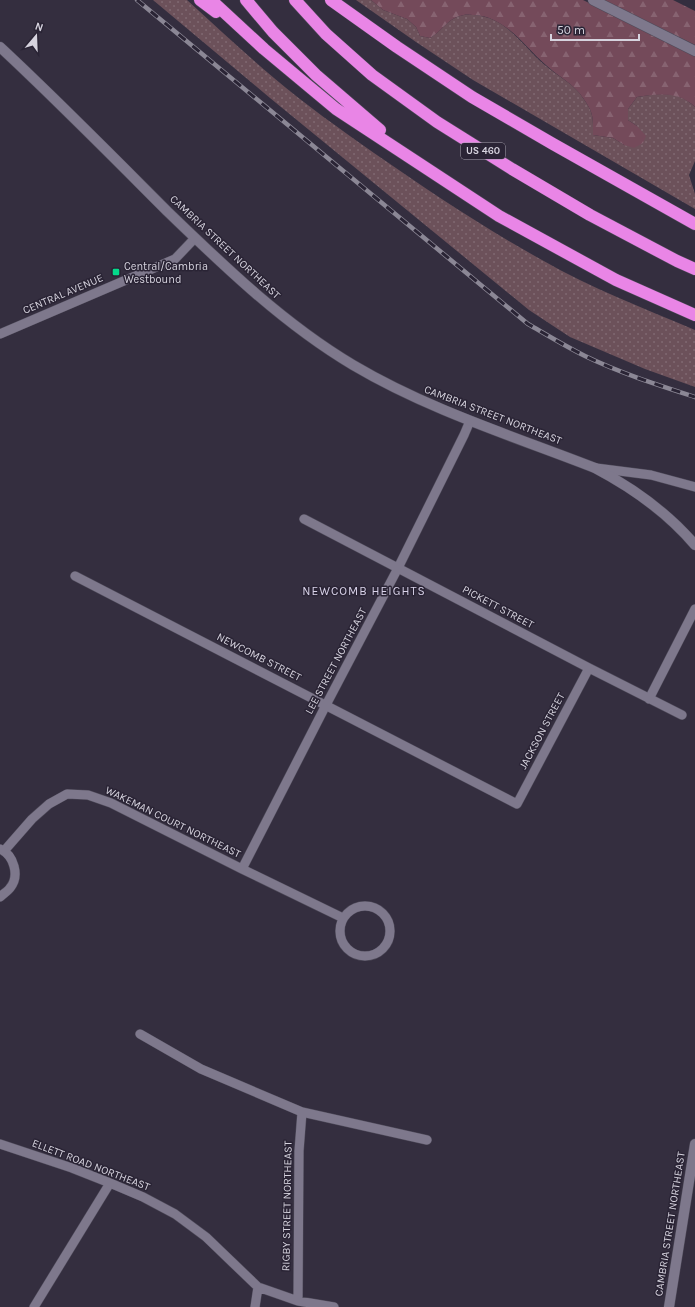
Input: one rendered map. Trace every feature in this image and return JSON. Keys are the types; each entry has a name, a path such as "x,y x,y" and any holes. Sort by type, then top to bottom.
{"highway":[{"path":"200,0 264,48"},
{"path":"211,0 264,48 336,109 499,216 616,280 695,315"},
{"path":"246,0 273,32 316,75 428,169"},
{"name":"US 460","path":"295,0 326,34 372,75 437,122 512,169 590,215 695,269"},
{"path":"331,0 397,47 472,97 552,144 695,224"}],"main road":[{"path":"593,0 695,51"},
{"name":"CAMBRIA STREET NORTHEAST","path":"0,47 195,238 253,292 304,332 352,365 404,393 470,421 595,468 620,482 651,503 683,531 695,545"},
{"name":"CAMBRIA STREET NORTHEAST","path":"668,1307 695,1144"}],"street":[{"name":"CENTRAL AVENUE","path":"0,334 175,259 195,238"},
{"name":"LEE STREET NORTHEAST","path":"242,869 398,568 470,421"},
{"path":"595,468 651,475 695,487"},
{"name":"PICKETT STREET","path":"304,519 682,715"},
{"name":"NEWCOMB STREET","path":"75,576 517,804"},
{"path":"649,699 695,609"},
{"name":"JACKSON STREET","path":"517,804 589,668"},
{"name":"WAKEMAN COURT NORTHEAST","path":"0,896 11,888 15,878 15,868 11,858 2,850 49,804 67,794 88,795 110,802 343,918"},
{"path":"359,907 369,907 380,911 388,921 390,930 388,940 383,948 376,954 366,956 357,955 347,949 341,940 340,929 343,918 350,911 359,907"},
{"path":"140,1034 201,1069 302,1112 427,1140"},
{"name":"RIGBY STREET NORTHEAST","path":"298,1301 299,1151 302,1112"},
{"name":"ELLETT ROAD NORTHEAST","path":"0,1144 72,1168 110,1183 143,1197 175,1214 206,1237 258,1287 298,1301 334,1307"},
{"path":"34,1307 110,1183"},
{"path":"255,1307 258,1287"}],"shaded area":[{"path":"153,0 187,0 263,69 311,107 415,181 499,235 579,280 695,330 695,387 645,369 570,337 529,310"},
{"path":"356,0 371,0 383,10 407,19 416,27 420,36 430,38 449,21 464,15 486,17 496,21 514,34 546,66 579,93 587,103 591,112 593,120 593,135 613,138 624,145 637,126 628,120 628,109 637,97 653,94 668,94 675,95 689,102 695,107 695,161 689,175 695,194 695,209 473,80"}],"green space":[{"path":"371,0 583,0 695,55 695,107 682,98 675,96 653,95 637,97 628,109 628,120 637,126 646,136 643,143 634,148 624,145 613,138 593,135 593,120 591,112 587,103 579,93 506,27 486,17 464,15 449,21 430,38 420,36 416,27 407,19 383,10"},
{"path":"602,0 673,0 695,11 695,45"}],"railway":[{"path":"137,0 528,324 598,362 695,397"}],"place":[{"name":"Central/Cambria Westbound","path":"116,272"}],"district":[{"name":"NEWCOMB HEIGHTS","path":"364,591"}]}
